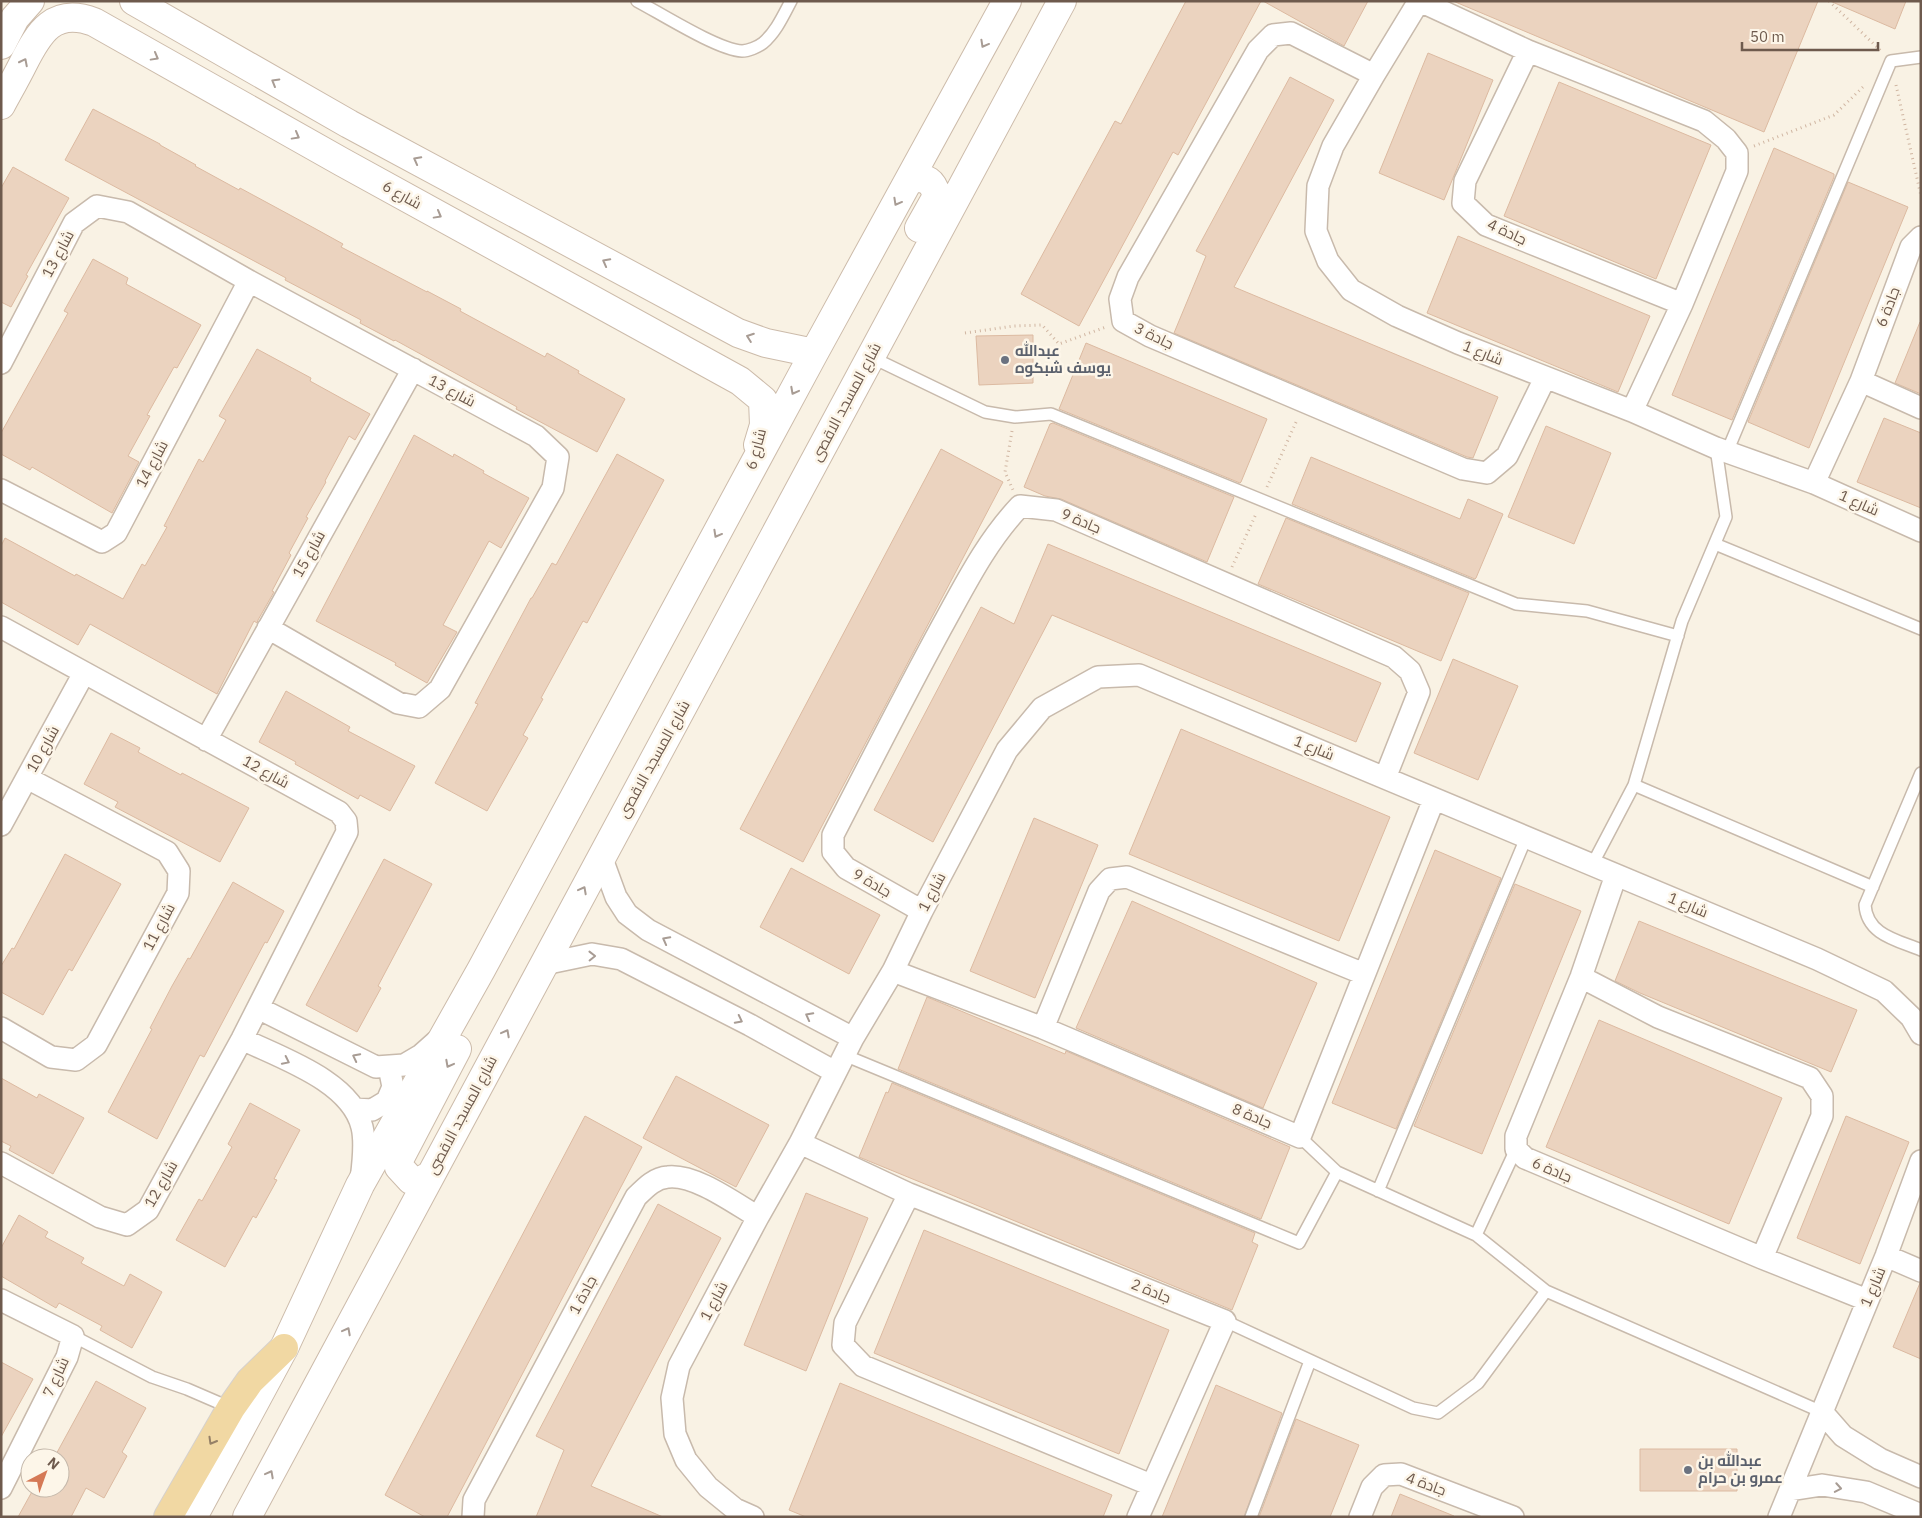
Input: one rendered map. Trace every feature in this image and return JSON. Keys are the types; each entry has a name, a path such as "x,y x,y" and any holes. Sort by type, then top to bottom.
{"main road":[{"path":"134,1 349,124 738,333 766,343 814,353"},
{"path":"193,1517 284,1348 360,1185 481,970 749,477 814,353 1007,1"},
{"name":"شارع المسجد الاقصى","path":"251,1514 429,1176 1062,1"},
{"path":"1,45 15,18 41,9 38,36 1,106"},
{"name":"شارع 6","path":"41,9 94,22 342,162 740,381 763,400 764,426 749,477"},
{"path":"876,348 889,283 937,196 934,186 926,179 911,178"},
{"path":"688,351 705,315"},
{"path":"429,1176 420,1181 411,1180 400,1167 400,1158 479,1007 481,970"},
{"path":"168,1517 231,1408 250,1381 284,1348"}],"street":[{"path":"1419,1 1528,51 1704,121 1726,139 1737,153 1737,171 1682,304 1632,412"},
{"name":"شارع 1","path":"1419,1 1333,146 1318,186 1316,231 1328,261 1351,290 1397,316 1722,450 1814,483 1921,531"},
{"name":"جادة 3","path":"1374,75 1291,33 1273,35 1258,50 1128,277 1120,299 1123,321 1159,340 1463,469 1487,473 1507,456 1545,378"},
{"name":"جادة 4","path":"1528,51 1465,181 1463,203 1486,225 1682,304"},
{"name":"شارع 13","path":"1,363 74,223 97,206 128,212 412,370 536,436 558,457 553,488 440,689 419,707 398,703 268,628"},
{"name":"جادة 6","path":"1814,483 1861,380 1910,247 1921,237"},
{"name":"شارع 14","path":"1,490 102,542 116,533 250,281"},
{"name":"شارع 15","path":"206,740 412,370"},
{"path":"1861,380 1921,408"},
{"name":"جادة 9","path":"922,911 846,868 833,852 833,835 984,550 1004,523 1020,506 1056,510 1394,657 1410,671 1419,692 1385,778"},
{"name":"شارع 12","path":"1,627 339,812 346,821 347,832 242,1039 148,1210 127,1225 100,1217 1,1163"},
{"name":"شارع 10","path":"1,825 84,673"},
{"name":"شارع 1","path":"753,1517 735,1509 708,1487 686,1460 674,1434 672,1398 679,1366 758,1217 800,1143 844,1055 893,971 922,911 1007,750 1042,708 1098,677 1139,675 1817,959 1884,991 1911,1017 1921,1034"},
{"name":"شارع 11","path":"1,1028 50,1057 76,1060 96,1045 178,893 178,871 167,852 27,778"},
{"path":"1300,1136 1434,799"},
{"path":"601,856 616,897 626,914 844,1055"},
{"name":"جادة 6","path":"1616,875 1581,977 1516,1136 1516,1149 1525,1158 1867,1300"},
{"path":"1043,1028 1099,891 1110,879 1127,877 1364,974"},
{"path":"544,964 592,954 621,959 750,1025 844,1055"},
{"name":"جادة 8","path":"893,971 1043,1028 1300,1136"},
{"path":"1581,977 1658,1017 1810,1078 1822,1096 1822,1116 1762,1258"},
{"path":"258,1008 376,1068 404,1064 421,1055 444,1034"},
{"path":"242,1039 317,1076 346,1097 355,1109 362,1128 363,1158 360,1185"},
{"path":"355,1109 372,1110 387,1100 393,1087 390,1067"},
{"name":"جادة 2","path":"800,1143 909,1194 1226,1321"},
{"name":"شارع 1","path":"1779,1517 1886,1256 1921,1161"},
{"name":"جادة 1","path":"473,1517 474,1500 636,1197 649,1184 667,1177 689,1179 758,1217"},
{"path":"909,1194 845,1323 844,1345 863,1366 1151,1485"},
{"path":"1886,1256 1921,1270"},
{"path":"1,1300 72,1336"},
{"path":"1138,1517 1226,1321"},
{"name":"شارع 7","path":"1,1488 67,1357 72,1336"},
{"path":"1822,1412 1843,1436 1880,1459 1921,1477"},
{"name":"جادة 4","path":"1360,1517 1372,1487 1384,1475 1401,1474 1513,1517"},
{"path":"1790,1490 1822,1485 1866,1492 1921,1515"}],"lane":[{"path":"637,1 710,40 742,51 762,44 769,38 791,1"},
{"path":"1592,865 1634,784 1682,621 1726,518 1722,450 1891,61 1921,57"},
{"path":"876,348 985,412 1015,417 1051,414 1516,604 1586,611 1678,636"},
{"path":"1715,544 1921,629"},
{"path":"1921,773 1865,905 1866,914 1871,924 1880,933 1921,950"},
{"path":"1634,784 1873,887"},
{"path":"1378,1191 1526,838"},
{"path":"844,1055 1299,1243 1337,1172"},
{"path":"1300,1136 1337,1172 1476,1235 1546,1291 1822,1412"},
{"path":"1476,1235 1516,1149"},
{"path":"1226,1321 1412,1408 1438,1413 1478,1383 1546,1291"},
{"path":"72,1336 152,1377 187,1389 231,1408"},
{"path":"1250,1517 1310,1360"}],"path":[{"path":"1829,1 1891,61 1921,196"},
{"path":"1737,153 1834,115 1891,61"},
{"path":"965,333 1014,326 1042,325 1059,344 1123,321"},
{"path":"1015,417 1005,472 1020,506"}],"building":[{"path":"1186,1 1261,1 1178,155 1173,152 1079,326 1021,294 1115,121 1121,124"},
{"path":"1263,1 1368,1 1344,46"},
{"path":"1453,1 1818,1 1764,132"},
{"path":"1830,1 1906,1 1895,29"},
{"path":"1428,53 1493,80 1444,200 1379,173"},
{"path":"1290,77 1334,100 1234,287 1498,397 1473,458 1174,333 1206,256 1196,251"},
{"path":"1559,82 1711,145 1656,279 1504,216"},
{"path":"93,109 160,144 239,190 240,188 314,228 343,244 341,247 461,309 460,311 545,357 547,353 625,399 597,452 516,409 517,407 395,340 360,323 361,320 285,280 286,278 65,160"},
{"path":"1774,148 1834,174 1834,177 1732,420 1672,395"},
{"path":"13,167 69,198 26,275 28,276 11,307 1,302 1,188"},
{"path":"1848,182 1908,207 1809,448 1748,422"},
{"path":"1458,236 1650,316 1618,392 1427,313"},
{"path":"93,259 128,278 126,284 201,325 177,368 174,367 147,415 150,416 128,456 139,462 112,513 32,467 30,470 1,454 1,433 68,313 64,311"},
{"path":"1921,322 1921,394 1895,383"},
{"name":"عبدالله يوسف شبكوه","path":"1033,335 1033,383 979,385 976,336"},
{"path":"1086,343 1267,419 1241,482 1059,409"},
{"path":"257,349 311,378 310,381 370,414 355,440 349,436 306,517 308,518 289,553 291,555 272,591 274,592 257,623 254,621 217,694 90,624 78,645 1,602 1,546 5,538 75,576 76,574 123,599 142,564 145,566 167,527 164,526 199,459 203,462 226,420 219,416"},
{"path":"1884,418 1921,433 1921,508 1857,482"},
{"path":"1053,423 1234,497 1207,562 1061,499 1045,496 1024,487 1050,424"},
{"path":"1546,426 1611,453 1574,544 1508,517"},
{"path":"414,435 453,457 454,454 484,471 483,473 529,498 501,548 489,541 443,625 457,632 427,683 395,665 396,663 316,621"},
{"path":"941,449 1003,482 803,862 740,829"},
{"path":"617,454 664,480 587,623 583,621 541,698 543,699 523,735 528,738 487,811 435,783 478,704 475,703 531,598 552,563 556,565"},
{"path":"1311,457 1460,519 1468,499 1503,514 1476,578 1292,504"},
{"path":"1286,518 1469,593 1441,661 1258,584"},
{"path":"1048,544 1381,683 1356,742 1052,615 933,842 874,810 981,607 1014,624"},
{"path":"1453,659 1518,686 1478,780 1414,753"},
{"path":"286,691 350,727 348,731 415,766 390,811 360,795 358,799 259,742"},
{"path":"1181,729 1390,817 1339,941 1129,854"},
{"path":"111,733 140,748 138,752 249,808 220,862 115,807 118,802 84,784"},
{"path":"1034,818 1098,845 1035,998 970,971"},
{"path":"1435,850 1501,878 1396,1129 1332,1103"},
{"path":"65,854 121,884 72,971 69,969 43,1015 1,992 1,966 12,948 14,949"},
{"path":"384,859 432,884 378,986 381,988 357,1032 306,1005"},
{"path":"791,868 880,915 849,974 760,927"},
{"path":"233,882 284,911 267,943 265,942 204,1057 200,1055 157,1139 108,1112 152,1029 150,1028 172,986 188,958 190,959"},
{"path":"1515,884 1581,911 1482,1154 1414,1126"},
{"path":"1132,901 1317,983 1263,1108 1076,1028"},
{"path":"1639,921 1857,1010 1831,1072 1615,981"},
{"path":"927,997 1065,1054 1066,1051 1290,1147 1261,1219 898,1069"},
{"path":"1599,1020 1782,1098 1729,1224 1546,1147"},
{"path":"676,1076 769,1125 736,1187 643,1138"},
{"path":"1,1078 37,1098 39,1094 84,1118 53,1174 9,1150 11,1146 1,1141"},
{"path":"892,1083 1255,1233 1252,1242 1258,1245 1232,1310 859,1157 886,1092 888,1093"},
{"path":"250,1103 300,1130 274,1179 277,1180 256,1218 253,1216 225,1267 176,1240 199,1199 202,1201 232,1147 228,1144"},
{"path":"585,1116 642,1147 447,1517 425,1517 385,1495"},
{"path":"1846,1116 1909,1142 1860,1264 1797,1238"},
{"path":"806,1193 868,1218 806,1371 744,1345"},
{"path":"658,1204 721,1238 591,1486 663,1517 536,1517 564,1450 536,1436"},
{"path":"19,1215 48,1232 45,1237 84,1258 81,1263 124,1286 130,1274 162,1292 132,1348 100,1330 102,1326 59,1303 56,1308 1,1276 1,1248"},
{"path":"924,1230 1169,1330 1119,1454 874,1353"},
{"path":"1921,1283 1921,1359 1893,1347"},
{"path":"1,1362 33,1379 1,1437"},
{"path":"96,1381 146,1408 122,1452 127,1456 104,1498 86,1488 71,1517 18,1517 28,1498 70,1498 70,1448 59,1448"},
{"path":"840,1383 1112,1495 1103,1517 806,1517 789,1510"},
{"path":"1216,1385 1282,1413 1244,1517 1162,1517"},
{"path":"1296,1419 1359,1445 1330,1517 1259,1517"},
{"name":"عبدالله بن عمرو بن حرام","path":"1640,1449 1737,1449 1737,1491 1640,1491"},
{"path":"1400,1494 1454,1516 1454,1517 1391,1517"}],"place":[{"name":"عبدالله يوسف شبكوه","path":"1005,360"},
{"name":"عبدالله بن عمرو بن حرام","path":"1688,1470"}]}
